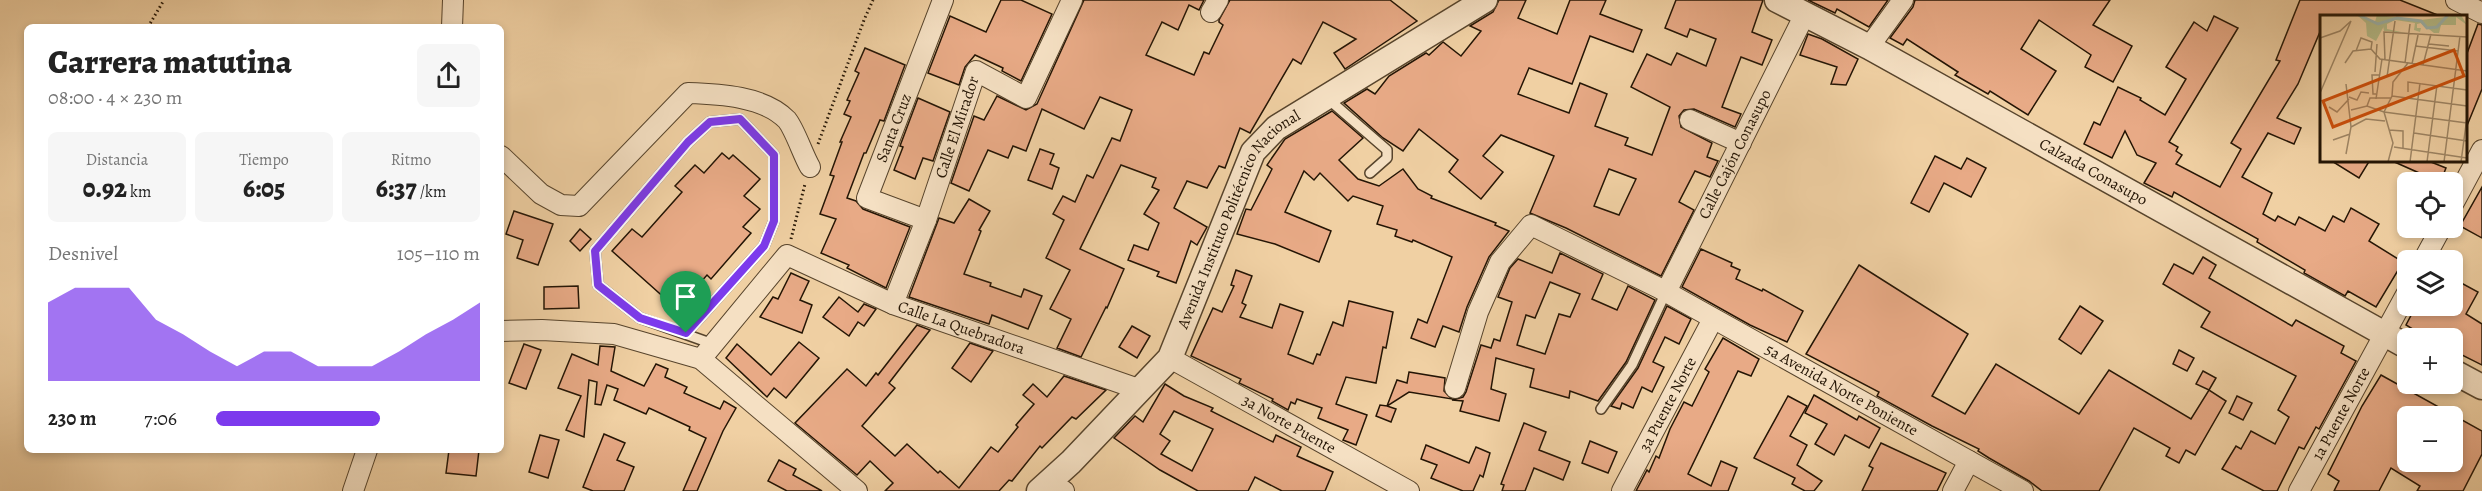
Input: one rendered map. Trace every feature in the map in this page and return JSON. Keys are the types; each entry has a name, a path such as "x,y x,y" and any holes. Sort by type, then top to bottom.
{"street":[{"path":"452,24 453,0"},
{"name":"Santa Cruz","path":"926,219 867,198 943,0"},
{"name":"Calle El Mirador","path":"893,304 926,219 976,71 1026,98 1072,0"},
{"name":"Avenida Instituto Politécnico Nacional","path":"1051,488 1170,358 1253,152 1276,128 1485,0"},
{"name":"Calzada Conasupo","path":"1778,0 1869,47 2397,342"},
{"path":"1869,47 1904,0"},
{"path":"2456,0 2482,13"},
{"name":"Calle Cajón Conasupo","path":"1662,290 1741,144 1805,14"},
{"path":"504,159 541,194 561,205 579,206 688,93 713,94 757,101 787,120 810,167"},
{"path":"1690,120 1741,144"},
{"path":"2463,185 2482,150"},
{"name":"5a Avenida Norte Poniente","path":"1455,388 1478,312 1500,262 1531,225 1662,290 2024,491"},
{"path":"707,351 787,255"},
{"name":"Calle La Quebradora","path":"787,255 893,304 1141,390"},
{"name":"1a Puente Norte","path":"2299,491 2397,311"},
{"name":"3a Puente Norte","path":"1622,491 1713,319"},
{"path":"504,331 542,330 614,334 707,351 856,491"},
{"name":"3a Norte Puente","path":"1170,358 1408,491"},
{"path":"2463,377 2482,387"},
{"path":"354,491 366,453"},
{"path":"1953,491 1969,461"}],"lane":[{"path":"1325,97 1387,150 1387,158 1370,174"},
{"path":"686,333 764,246 774,221 774,155 740,119 710,122 688,142 595,251 598,285 640,318 686,333 707,351"},
{"path":"1601,409 1632,365 1662,290"}],"path":[{"path":"150,24 164,0"},
{"path":"787,255 810,167 873,0"}],"building":[{"path":"1001,0 1021,0 1052,14 1021,81 1002,71 1003,68 975,55 965,67 959,85 928,73 950,16 986,32"},
{"path":"1084,0 1204,0 1199,10 1189,5 1178,30 1162,22 1146,55 1194,75 1204,52 1209,54 1223,25 1219,20 1230,0 1390,0 1417,21 1345,69 1334,53 1356,39 1323,22 1301,64 1293,59 1250,133 1240,128 1225,168 1219,166 1207,188 1187,181 1174,208 1207,227 1197,245 1191,241 1176,283 1157,276 1159,272 1128,260 1134,245 1148,250 1159,223 1144,214 1159,190 1152,187 1156,178 1121,165 1080,249 1124,269 1107,308 1081,357 1057,348 1071,319 1050,309 1070,270 1046,258 1064,220 1053,214 1063,196 1075,202 1087,175 1093,178 1112,138 1120,141 1132,110 1100,97 1084,129 1042,109 1026,151 1013,146 1008,158 988,150 969,191 951,183 974,116 984,120 997,96 1026,110 1037,104"},
{"path":"1499,0 1526,0 1518,18 1557,34 1570,0 1606,0 1600,14 1642,30 1633,52 1590,36 1572,84 1529,68 1518,94 1569,113 1580,83 1607,94 1595,126 1628,138 1625,145 1652,155 1670,107 1631,87 1647,54 1671,65 1677,53 1706,66 1716,39 1690,29 1687,37 1665,28 1676,0 1763,0 1752,32 1772,40 1762,65 1741,57 1722,107 1741,114 1735,127 1694,109 1684,110 1679,116 1681,127 1712,143 1707,157 1718,161 1710,177 1695,171 1679,202 1694,210 1661,276 1566,228 1530,213 1554,156 1501,135 1483,156 1503,172 1481,199 1449,172 1458,160 1419,129 1403,151 1383,138 1344,103 1367,89 1375,94 1389,76 1426,53 1429,55 1443,42 1461,56 1481,31 1470,26 1493,12","holes":["1609,169 1636,179 1619,215 1594,206"]},
{"path":"1808,0 1888,0 1869,27 1837,9 1835,13"},
{"path":"1915,0 2110,0 2093,25 2132,46 2113,82 2085,67 2091,55 2039,20 2021,49 2056,71 2028,115 1990,91 1988,94 1955,75 1958,72 1907,39 1903,45 1890,38 1913,7"},
{"path":"2300,0 2400,0 2438,15 2320,15 2320,32 2298,84 2277,118 2301,128 2294,144 2268,133 2242,177 2272,193 2263,214 2275,221 2278,216 2295,225 2299,217 2325,231 2333,216 2344,222 2351,208 2379,224 2369,241 2397,258 2397,272 2376,307 2348,291 2345,296 2304,273 2305,270 2257,242 2258,239 2174,192 2172,197 2144,183 2156,163 2137,155 2125,131 2112,158 2084,144 2094,122 2100,125 2118,87 2141,98 2140,100 2165,115 2186,79 2166,67 2194,22 2207,31 2214,16 2238,28 2169,142 2178,147 2176,151 2182,155 2176,164 2220,187 2241,149 2231,143 2280,61 2276,60"},
{"path":"2478,24 2482,25 2482,89 2467,126 2467,53"},
{"path":"1808,34 1858,59 1846,85 1831,84 1837,67 1800,55"},
{"path":"865,48 905,65 884,121 880,120 864,153 847,198 856,201 863,209 910,227 886,288 847,268 849,265 821,253 836,219 820,214 834,176 830,175 842,142 840,142 851,117 844,114 850,101 847,100 859,73 855,71"},
{"path":"918,98 950,112 933,161 923,158 915,179 894,170 903,147 900,146"},
{"path":"1332,111 1363,138 1339,160 1358,179 1379,186 1403,169 1418,189 1432,196 1431,198 1496,223 1495,225 1509,231 1489,257 1467,307 1459,332 1443,326 1435,347 1411,338 1418,319 1427,323 1452,257 1413,240 1412,242 1395,236 1397,230 1377,224 1383,206 1353,196 1348,201 1320,173 1314,180 1304,171 1285,212 1331,231 1319,262 1275,244 1237,234 1246,209 1251,210 1272,169 1267,165 1285,139"},
{"path":"1040,149 1054,154 1050,164 1059,168 1052,189 1028,180"},
{"path":"722,153 729,159 733,155 760,179 744,196 760,209 743,227 751,233 711,279 707,275 677,309 612,251 632,229 642,237 682,192 675,186 695,165 704,173"},
{"path":"1935,156 1961,169 1967,158 1986,168 1971,197 1944,183 1929,212 1911,203"},
{"path":"2333,162 2369,162 2359,178"},
{"path":"2394,162 2431,162 2446,168 2444,172 2417,172"},
{"path":"2482,187 2482,238 2463,228 2463,221"},
{"path":"969,199 990,211 979,230 981,231 964,274 1021,297 1024,289 1042,296 1028,329 992,315 989,324 909,297 939,218 954,223"},
{"path":"514,211 553,224 538,265 517,258 523,240 506,234"},
{"path":"580,229 591,239 580,251 570,241"},
{"path":"1701,249 1732,263 1731,266 1740,270 1736,279 1762,291 1763,289 1803,311 1787,342 1750,325 1682,287"},
{"path":"1560,253 1603,274 1592,299 1617,310 1628,286 1655,300 1626,362 1598,401 1570,391 1569,398 1530,387 1534,369 1496,358 1491,389 1506,394 1499,421 1460,411 1463,401 1452,400 1463,397 1466,392 1481,345 1491,348 1494,339 1500,341 1512,302 1498,297 1510,268 1518,259 1552,273","holes":["1550,282 1580,294 1570,317 1559,314 1545,354 1517,345 1526,315 1535,318"]},
{"path":"2203,257 2216,265 2209,278 2292,326 2296,320 2344,346 2341,353 2356,361 2319,429 2316,427 2304,449 2299,447 2277,491 2264,491 2222,469 2236,446 2241,449 2251,431 2275,444 2289,417 2278,410 2296,376 2201,327 2210,312 2163,284 2174,264 2193,274"},
{"path":"1859,265 1968,334 1932,396 1965,414 1996,364 2079,414 2109,370 2191,419 2209,390 2226,401 2195,455 2186,450 2179,463 2166,456 2170,448 2134,428 2099,491 2042,491 1978,451 1979,449 1877,396 1879,392 1806,354"},
{"path":"1236,270 1252,276 1242,303 1246,305 1240,317 1272,328 1280,304 1303,312 1288,354 1313,364 1317,354 1320,355 1333,322 1343,326 1349,301 1393,312 1376,383 1346,377 1336,404 1367,415 1356,445 1343,440 1348,430 1318,418 1322,408 1297,399 1295,404 1291,402 1288,410 1272,401 1273,399 1239,383 1241,379 1191,356 1213,308 1222,312 1234,286 1231,285"},
{"path":"791,273 809,281 800,300 812,305 802,333 760,317 773,297 778,299"},
{"path":"2463,284 2478,292 2466,314 2482,324 2482,365 2463,356 2463,328 2411,328 2406,325 2411,316 2463,316"},
{"path":"578,286 579,308 544,309 544,287"},
{"path":"839,297 858,312 864,304 876,309 864,326 858,322 849,336 823,317"},
{"path":"1667,306 1691,319 1679,344 1665,337 1653,362 1664,367 1652,392 1642,387 1633,408 1622,403 1620,409 1611,406 1638,368"},
{"path":"2080,306 2103,321 2081,354 2059,339"},
{"path":"917,325 930,330 889,383 895,388 862,426 895,456 907,444 938,473 940,471 959,488 991,447 998,452 1018,427 1016,425 1034,404 1023,395 1033,384 1047,397 1064,376 1106,390 1076,419 1072,417 1042,448 1040,446 1012,481 1009,480 999,491 885,491 893,483 870,461 857,475 795,423 847,369 866,386 876,373 878,375"},
{"path":"1132,326 1150,336 1137,358 1119,347"},
{"path":"1723,338 1759,359 1751,376 1738,371 1688,474 1711,486 1721,461 1737,468 1728,491 1636,491 1647,470 1649,472 1656,456 1659,458 1684,402 1692,406 1709,372 1705,369"},
{"path":"799,342 819,358 786,398 774,388 767,397 726,358 737,344 771,375"},
{"path":"970,343 993,351 971,382 952,368"},
{"path":"524,344 541,350 526,389 509,383"},
{"path":"600,346 615,347 611,371 644,386 656,364 668,369 665,377 687,387 684,393 720,409 724,401 736,408 723,431 697,491 683,491 706,438 689,430 690,427 649,408 646,414 614,400 618,389 607,385 601,405 595,404 597,382 589,380 584,437 566,430 581,396 558,388 572,354 598,365"},
{"path":"2179,350 2194,358 2187,371 2173,364"},
{"path":"2203,371 2216,378 2209,390 2196,384"},
{"path":"1409,372 1445,378 1444,391 1452,399 1409,392 1387,406 1397,380 1407,383"},
{"path":"2381,375 2397,384 2397,394 2415,394 2437,406 2397,406 2397,472 2391,468 2379,491 2334,491 2339,481 2328,474 2362,406"},
{"path":"1165,384 1184,396 1213,408 1211,411 1273,442 1276,435 1301,447 1297,456 1333,472 1325,491 1282,491 1255,477 1248,491 1198,491 1160,470 1114,438 1135,416 1143,422","holes":["1174,411 1213,429 1192,471 1161,454 1170,441 1160,434"]},
{"path":"1814,395 1857,420 1859,416 1880,428 1869,448 1845,435 1834,455 1815,444 1827,424 1805,413"},
{"path":"1788,396 1807,406 1790,436 1807,445 1797,465 1822,481 1814,491 1805,491 1792,484 1795,478 1754,458"},
{"path":"2237,396 2252,403 2243,420 2229,413"},
{"path":"1380,405 1396,409 1391,422 1376,416"},
{"path":"2463,420 2482,431 2482,454 2463,491 2417,491 2420,486 2397,472 2463,472"},
{"path":"1524,423 1546,432 1539,450 1570,462 1563,480 1534,468 1525,491 1502,491 1504,485 1501,484"},
{"path":"604,434 625,443 617,460 634,467 624,491 593,491 583,487"},
{"path":"540,435 559,440 548,478 529,472"},
{"path":"1590,441 1617,452 1608,473 1582,463"},
{"path":"1881,443 1946,473 1937,491 1862,491 1873,468 1869,466"},
{"path":"1426,445 1469,463 1476,447 1490,453 1483,477 1480,475 1473,491 1463,491 1431,478 1437,465 1421,459"},
{"path":"449,453 479,453 476,476 446,473"},
{"path":"779,460 796,469 793,475 822,491 787,491 768,481"}],"route":[{"path":"740,119 774,155 774,221 764,246 686,333 640,318 598,285 595,251 688,142 710,122 740,119"}]}
